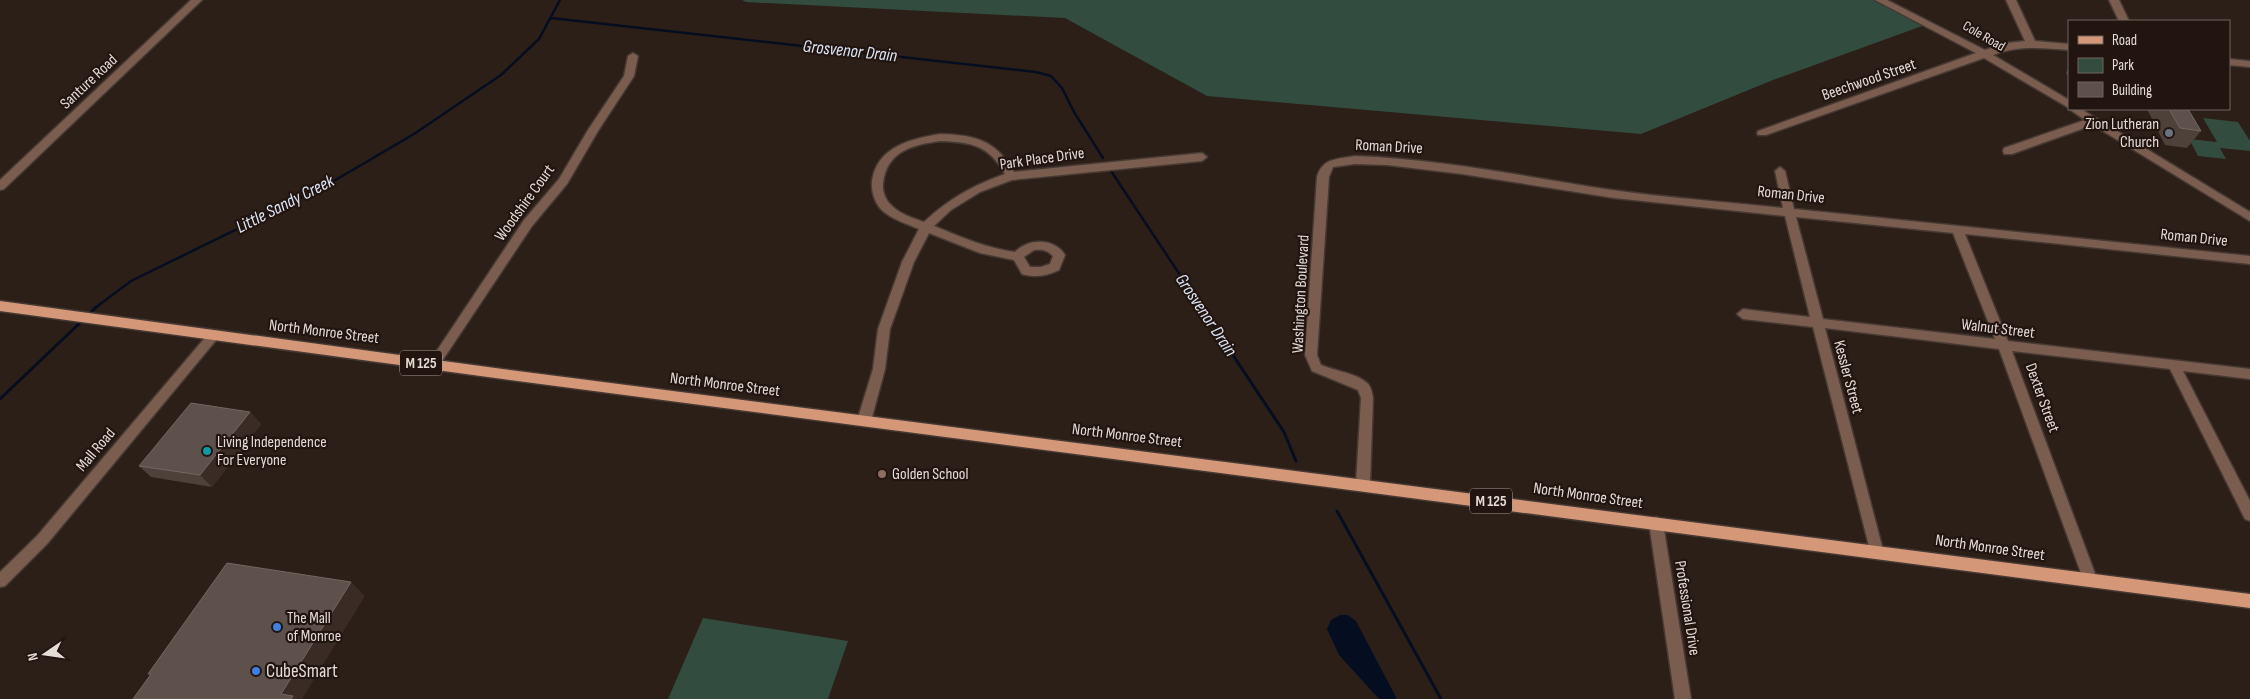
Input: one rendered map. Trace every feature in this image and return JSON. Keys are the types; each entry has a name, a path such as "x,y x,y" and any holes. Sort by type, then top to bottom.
{"main road":[{"name":"North Monroe Street","path":"0,306 213,336 1876,550 2250,601"}],"street":[{"name":"Santure Road","path":"0,186 197,0"},
{"name":"Cole Road","path":"1880,0 1986,54 2068,104"},
{"path":"2011,0 2031,44"},
{"path":"2114,0 2124,20"},
{"name":"Beechwood Street","path":"1762,133 2007,46 2031,44 2068,47"},
{"name":"Woodshire Court","path":"434,364 528,223 563,182 593,130 629,76 633,56"},
{"path":"2230,62 2250,64"},
{"path":"2076,110 2250,217"},
{"path":"2008,151 2094,121"},
{"path":"1011,176 992,149 975,141 955,137 933,137 919,141 892,154 879,172 877,184 882,202 888,209 980,250 1018,256"},
{"name":"Park Place Drive","path":"864,421 879,369 884,329 908,262 926,227 960,197 1011,176 1202,157"},
{"name":"Roman Drive","path":"1330,164 1355,160 1386,161 1462,170 1614,194 2250,260"},
{"name":"Washington Boulevard","path":"1330,164 1325,169 1323,177 1311,355 1316,368 1327,374 1356,381 1364,387 1367,398 1363,484"},
{"name":"Kessler Street","path":"1780,171 1876,550"},
{"name":"Dexter Street","path":"1957,229 2004,346 2090,579"},
{"name":"Walnut Street","path":"1743,314 2250,374"},
{"name":"Mall Road","path":"0,581 42,540 213,336"},
{"path":"2174,365 2250,516"},
{"name":"Professional Drive","path":"1656,523 1683,699"}],"green space":[{"path":"742,0 1873,0 1925,25 1773,80 1641,134 1207,96 1065,18 746,2"},
{"path":"2203,118 2238,122 2250,141 2250,151 2220,148 2226,159 2198,156 2189,139 2217,142"},
{"path":"703,618 848,641 828,699 668,699"}],"water":[{"path":"1340,615 1348,615 1356,621 1397,699 1379,699 1339,655 1327,629 1331,620"}],"building":[{"path":"2170,110 2189,110 2201,131 2180,128"},
{"path":"191,403 250,412 200,475 139,466"},
{"name":"The Mall of Monroe","path":"227,563 351,582 281,694 293,696 291,699 133,699 151,674 148,674"}],"waterway":[{"name":"Little Sandy Creek","path":"95,308 131,281 327,185 414,134 501,75 539,39 560,0"},
{"name":"Grosvenor Drain","path":"551,18 1036,72 1051,76 1062,88 1074,112 1103,158"},
{"name":"Grosvenor Drain","path":"1111,171 1202,308"},
{"name":"Grosvenor Drain","path":"1201,307 1284,432 1296,461"},
{"name":"Little Sandy Creek","path":"87,316 95,308"},
{"name":"Little Sandy Creek","path":"0,399 83,320"},
{"name":"Grosvenor Drain","path":"1337,511 1441,699"}],"place":[{"name":"Zion Lutheran Church","path":"2169,133"},
{"name":"Living Independence For Everyone","path":"207,451"},
{"name":"Golden School","path":"882,474"},
{"name":"The Mall of Monroe","path":"277,627"},
{"name":"CubeSmart","path":"256,671"}]}
